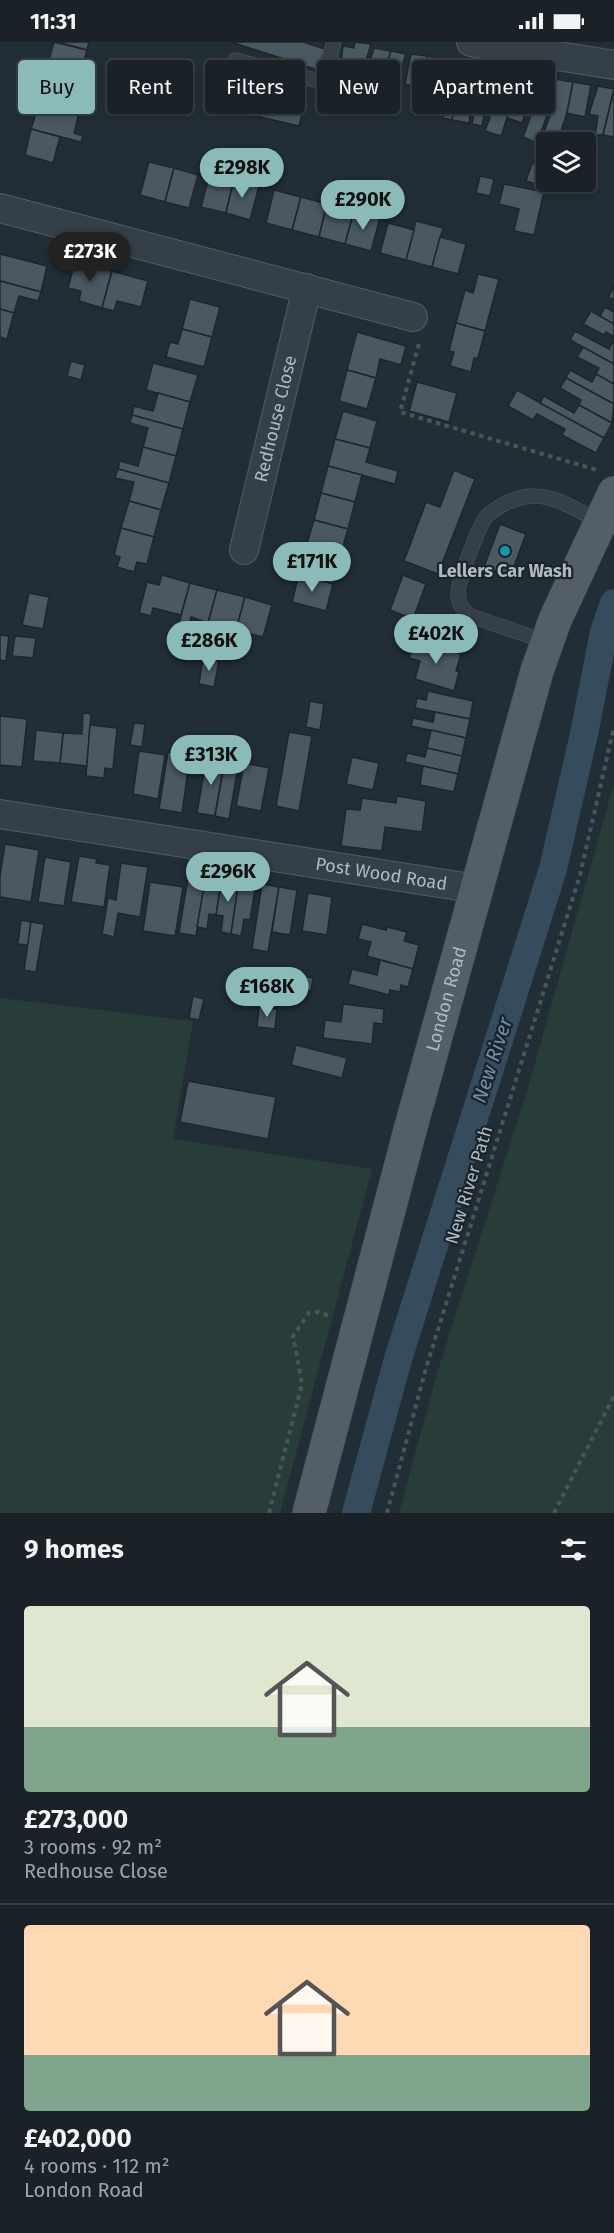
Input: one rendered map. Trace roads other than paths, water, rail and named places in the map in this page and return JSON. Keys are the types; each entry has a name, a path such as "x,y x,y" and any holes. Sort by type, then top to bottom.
{"main road":[{"name":"London Road","path":"309,1513 409,1134 513,754 547,642 606,496"}],"street":[{"path":"471,42 614,65"},
{"path":"0,208 413,317"},
{"name":"Redhouse Close","path":"244,550 307,288"},
{"name":"Post Wood Road","path":"0,814 477,889"}],"lane":[{"path":"305,78 323,82 334,42"},
{"path":"547,642 471,616 463,610 458,592 478,530 485,518 498,507 518,499 532,496 548,498 606,496"}],"waterway":[{"name":"New River","path":"356,1513 398,1359 553,869 584,734 604,632 614,603"}],"place":[{"name":"Lellers Car Wash","path":"505,551"}]}
